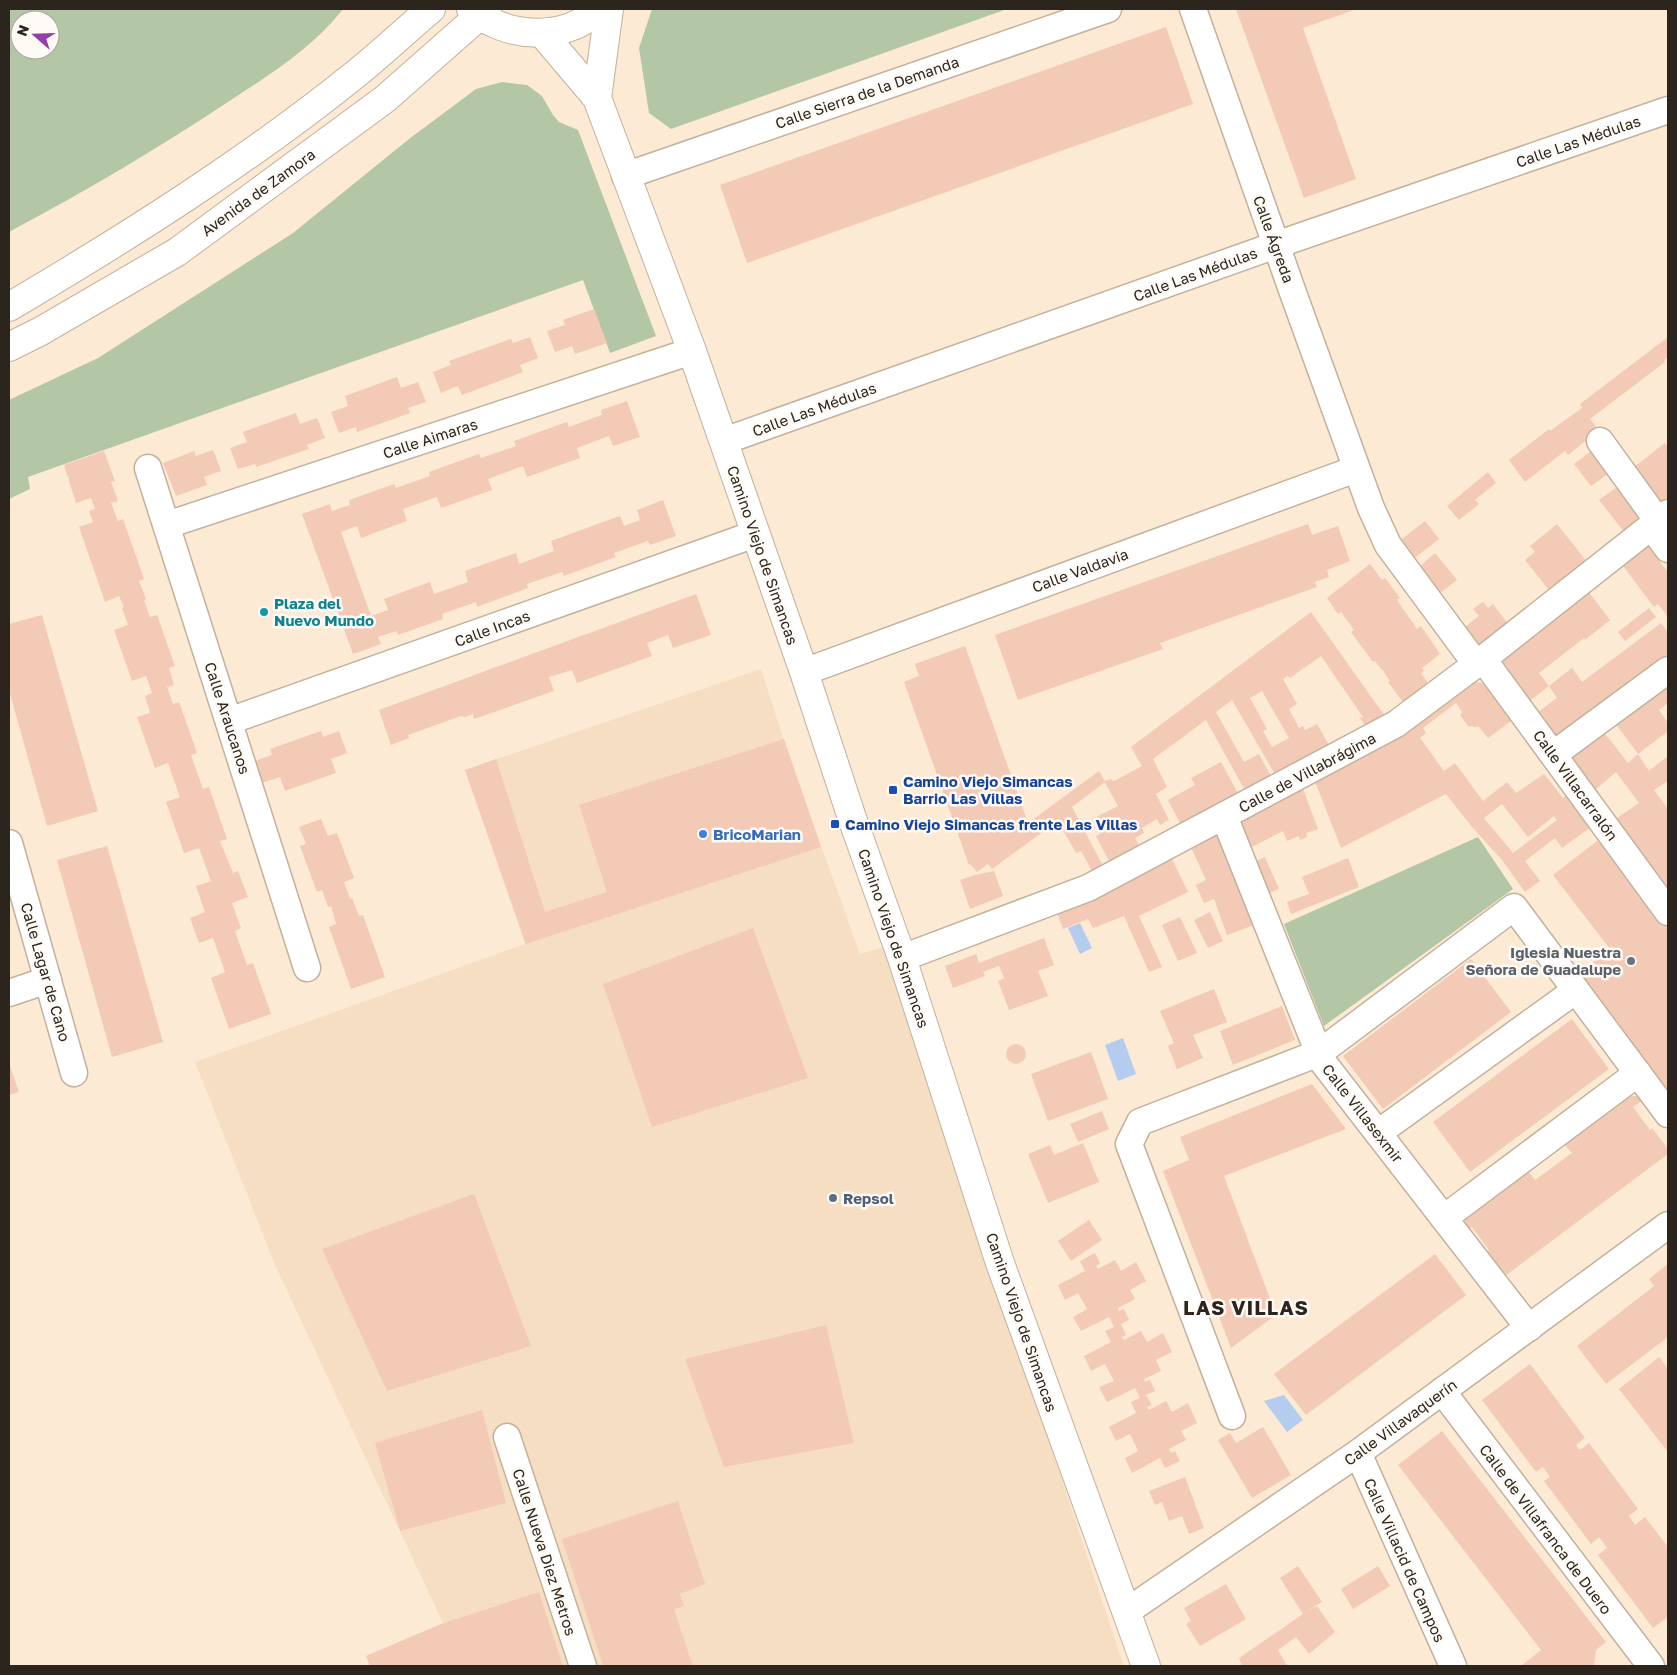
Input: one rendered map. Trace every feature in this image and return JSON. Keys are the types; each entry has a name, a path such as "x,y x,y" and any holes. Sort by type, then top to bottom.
{"main road":[{"path":"380,54 404,9"},
{"path":"9,307 155,217 240,161 356,74 430,9"},
{"path":"479,11 502,28 523,33 542,33 557,31 578,23 599,9"},
{"name":"Camino Viejo de Simancas","path":"596,98 609,9"},
{"name":"Avenida de Zamora","path":"9,347 41,331 177,252 385,99 479,11"},
{"name":"Camino Viejo de Simancas","path":"542,33 596,98 692,352 902,958 1000,1263 1146,1666"}],"street":[{"name":"Calle Sierra de la Demanda","path":"625,176 1108,9"},
{"name":"Calle Ágreda","path":"1193,9 1356,469 1388,545 1479,661"},
{"name":"Calle Las Médulas","path":"724,441 1276,245 1668,110"},
{"name":"Calle Aimaras","path":"167,525 692,352"},
{"path":"1600,441 1659,520 1668,549"},
{"name":"Calle Araucanos","path":"148,468 307,968"},
{"name":"Calle Valdavia","path":"804,672 1356,469"},
{"name":"Calle de Villabrágima","path":"902,958 1088,888 1396,724 1659,520"},
{"name":"Calle Incas","path":"229,721 756,534"},
{"name":"Calle Villacarralón","path":"1479,661 1554,754 1668,912"},
{"path":"1554,754 1668,670"},
{"name":"Calle Villasexmir","path":"1224,816 1322,1061 1529,1328"},
{"name":"Calle Lagar de Cano","path":"9,843 74,1073"},
{"path":"1232,1416 1129,1144 1140,1122 1319,1053 1514,908 1668,1114"},
{"path":"9,993 48,980"},
{"path":"1378,1133 1576,990"},
{"path":"1444,1218 1638,1073"},
{"name":"Calle Villavaquerín","path":"1126,1612 1358,1454 1668,1225"},
{"name":"Calle de Villafranca de Duero","path":"1442,1391 1651,1666"},
{"name":"Calle Nueva Diez Metros","path":"506,1437 582,1666"},
{"name":"Calle Villacid de Campos","path":"1358,1454 1453,1666"},
{"path":"1651,1666 1668,1653"}],"shaded area":[{"path":"761,669 789,756 860,954 884,947 1124,1666 370,1666 366,1656 443,1623 275,1265 195,1062 525,944 465,770"}],"green space":[{"path":"9,9 343,9 318,36 290,60 259,82 93,186 9,232"},
{"path":"652,9 1007,9 671,129 649,113 639,48"},
{"path":"502,82 527,85 542,96 559,122 578,130 656,336 610,353 583,280 28,477 30,489 9,499 9,400 98,358 293,233 409,139 476,89"},
{"path":"1478,837 1513,889 1324,1026 1284,924"}],"water":[{"path":"1080,923 1092,948 1080,954 1068,928"},
{"path":"1123,1038 1136,1074 1118,1081 1105,1045"},
{"path":"1284,1395 1303,1420 1287,1432 1264,1401"}],"building":[{"path":"1236,9 1357,9 1303,28 1356,179 1304,198"},
{"path":"1166,27 1193,104 747,263 720,185"},
{"path":"594,309 607,343 575,354 572,346 555,352 547,331 565,325 563,320"},
{"path":"530,337 538,358 520,365 523,372 462,395 458,386 441,393 433,372 451,365 449,361 511,339 513,343"},
{"path":"1668,337 1668,357 1664,360 1665,362 1590,419 1599,430 1568,455 1565,451 1525,482 1509,460 1549,429 1550,431 1582,408 1580,404"},
{"path":"397,377 401,388 418,382 426,402 408,408 410,413 357,432 356,427 339,433 331,412 348,406 345,396"},
{"path":"627,401 640,437 613,446 609,436 577,448 580,458 527,477 523,466 488,479 492,490 441,508 437,497 403,509 407,521 361,538 357,526 341,532 371,616 388,610 384,599 430,582 434,594 468,582 465,571 516,553 519,564 554,551 551,541 603,522 620,516 624,526 640,520 637,510 663,500 676,536 650,545 648,541 614,553 616,557 564,576 562,572 527,584 528,588 477,607 476,602 442,614 443,619 398,635 396,631 378,637 381,644 353,654 302,514 330,504 332,511 350,505 349,500 394,484 396,488 430,476 429,472 479,454 481,458 516,446 514,441 567,422 569,427 602,415 601,410"},
{"path":"296,413 300,424 317,418 325,438 307,445 309,449 256,467 255,464 238,469 230,448 247,442 243,432"},
{"path":"1665,443 1668,447 1668,498 1657,507 1629,471"},
{"path":"1595,448 1612,471 1591,486 1574,464"},
{"path":"213,450 221,471 204,477 207,485 176,496 163,463 194,451 196,456"},
{"path":"104,451 115,481 111,482 118,501 111,503 118,521 123,519 144,579 139,581 150,617 157,615 175,666 169,668 174,685 167,687 173,704 179,702 197,753 191,755 203,789 209,787 227,839 220,841 233,873 238,871 248,897 232,903 241,928 235,931 247,965 253,963 271,1014 229,1029 211,978 225,972 213,938 199,943 190,918 205,912 196,886 211,881 199,848 184,853 166,802 180,797 168,763 155,768 137,717 150,713 145,696 152,693 146,676 132,681 114,630 128,625 122,608 124,607 119,596 105,602 79,527 93,522 89,511 95,509 91,498 76,503 64,465"},
{"path":"1488,472 1496,483 1475,500 1479,504 1459,520 1447,506"},
{"path":"1621,484 1646,517 1625,533 1599,500"},
{"path":"1425,521 1439,539 1412,560 1398,542"},
{"path":"1308,524 1312,535 1338,526 1350,561 1327,570 1329,577 1315,582 1317,587 1160,643 1163,649 1018,700 995,635"},
{"path":"1557,524 1588,563 1571,576 1548,589 1525,560 1535,552 1530,546"},
{"path":"1648,546 1668,572 1668,617 1658,604 1654,607 1623,566"},
{"path":"1435,553 1457,580 1439,594 1418,568"},
{"path":"1370,564 1382,580 1385,578 1400,598 1397,600 1417,629 1421,626 1440,654 1422,668 1424,671 1421,673 1429,685 1405,705 1388,682 1390,681 1382,669 1375,661 1373,662 1351,632 1354,630 1341,612 1338,614 1327,598"},
{"path":"1588,591 1610,620 1539,673 1549,686 1527,703 1495,663"},
{"path":"696,594 711,635 673,648 668,635 647,643 652,656 577,683 572,670 549,677 554,691 474,719 473,714 465,717 461,716 408,735 409,738 391,745 379,710"},
{"path":"1483,602 1488,608 1493,604 1508,624 1479,646 1465,627 1479,616 1473,609"},
{"path":"1649,608 1656,617 1625,641 1618,632"},
{"path":"1311,612 1387,719 1368,729 1360,718 1363,717 1321,656 1290,678 1288,676 1283,679 1297,704 1289,709 1299,728 1303,726 1305,730 1317,724 1330,747 1276,776 1232,700 1216,712 1244,762 1259,754 1272,778 1246,792 1206,720 1153,759 1167,787 1156,794 1169,820 1160,825 1157,819 1142,828 1144,833 1135,838 1140,847 1110,863 1096,836 1100,834 1092,819 1118,806 1104,781 1111,779 1114,781 1142,766 1131,747","holes":["1262,691 1289,738 1272,747 1263,731 1267,729 1250,698"]},
{"path":"42,615 98,811 47,826 9,690 9,624"},
{"path":"1661,623 1668,632 1668,659 1556,740 1537,713 1557,698 1549,686 1572,668 1582,682"},
{"path":"965,646 1028,823 1099,771 1105,782 1072,807 1103,866 1092,871 1081,851 1076,853 1058,821 992,869 988,864 977,872 969,865 904,682 919,676 915,664"},
{"path":"1470,681 1483,683 1511,721 1488,738 1478,726 1468,726 1460,715 1462,712 1456,703 1423,728 1426,733 1420,738 1444,771 1455,763 1483,801 1507,782 1516,793 1544,774 1563,798 1568,794 1591,827 1562,848 1555,838 1525,861 1540,881 1525,892 1502,860 1472,827 1446,794 1341,848 1314,779","holes":["1502,804 1528,837 1554,816 1557,820 1513,853 1484,818"]},
{"path":"1668,685 1668,703 1659,710 1668,723 1668,731 1638,754 1615,723"},
{"path":"321,731 323,737 339,731 347,753 331,759 336,773 285,791 280,777 262,783 254,761 272,755 270,749"},
{"path":"1603,731 1628,763 1638,754 1649,771 1668,756 1668,781 1654,790 1668,809 1668,895 1614,820 1639,803 1616,772 1594,791 1569,759"},
{"name":"BricoMarian","path":"784,739 821,847 526,944 465,770 496,759 545,912 607,892 579,805"},
{"path":"1221,762 1239,795 1181,825 1168,800 1195,785 1191,778"},
{"path":"1302,786 1318,829 1306,833 1307,837 1300,840 1299,836 1287,841 1283,831 1242,852 1231,824"},
{"path":"321,819 328,836 337,833 354,878 344,882 359,916 363,915 385,977 351,989 329,927 336,924 331,906 328,907 322,890 317,892 300,846 306,844 299,827"},
{"path":"1217,833 1254,925 1227,935 1214,899 1204,903 1196,885 1206,880 1190,845"},
{"path":"1601,838 1668,928 1668,1086 1665,1088 1579,973 1610,949 1553,875"},
{"path":"107,846 163,1042 112,1057 57,860"},
{"path":"1171,857 1188,892 1139,916 1162,967 1149,972 1124,916 1093,928 1088,919 1063,929 1056,910"},
{"path":"1265,857 1279,889 1262,896 1248,864"},
{"path":"1348,858 1359,887 1291,914 1287,902 1309,894 1302,877"},
{"path":"994,871 1003,896 970,909 960,880"},
{"path":"1210,912 1223,941 1208,948 1194,920"},
{"path":"1180,917 1197,953 1178,961 1162,925"},
{"path":"753,928 808,1078 652,1127 603,984"},
{"path":"1044,938 1054,965 1038,971 1048,996 1009,1010 998,981 1004,978 999,966 983,972 985,976 953,988 945,966 976,954 979,963"},
{"path":"1471,959 1511,1012 1383,1109 1343,1056"},
{"path":"1214,989 1227,1022 1193,1035 1203,1058 1177,1069 1168,1046 1174,1043 1160,1011"},
{"path":"1282,1006 1295,1040 1233,1065 1220,1031"},
{"path":"1572,1019 1609,1069 1470,1172 1433,1122"},
{"path":"1016,1044 1023,1047 1026,1054 1023,1061 1016,1064 1009,1061 1006,1054 1009,1047"},
{"path":"1091,1052 1108,1099 1048,1121 1031,1074"},
{"path":"9,1063 19,1092 9,1095"},
{"path":"1312,1084 1346,1129 1224,1176 1276,1315 1231,1348 1163,1171 1189,1160 1180,1137"},
{"path":"1631,1096 1637,1096 1643,1100 1633,1107 1650,1130 1652,1128 1668,1149 1668,1154 1505,1276 1472,1227 1466,1231 1464,1224 1466,1219 1528,1171 1535,1180 1572,1153 1564,1144"},
{"path":"1102,1111 1109,1129 1078,1142 1070,1124"},
{"path":"1083,1143 1099,1182 1048,1203 1028,1154 1050,1145 1054,1155"},
{"path":"474,1194 531,1346 387,1391 322,1249"},
{"path":"1089,1220 1102,1240 1071,1261 1058,1241"},
{"path":"1095,1253 1100,1263 1096,1266 1098,1269 1115,1260 1121,1271 1136,1262 1146,1281 1130,1290 1135,1299 1118,1308 1119,1311 1124,1309 1129,1320 1121,1324 1126,1335 1122,1337 1124,1340 1141,1331 1147,1342 1163,1333 1172,1352 1156,1360 1161,1371 1144,1379 1145,1382 1150,1380 1155,1391 1146,1395 1152,1405 1147,1407 1149,1410 1166,1401 1172,1412 1188,1403 1197,1423 1181,1431 1186,1440 1169,1449 1171,1453 1175,1451 1180,1461 1165,1468 1160,1458 1132,1473 1125,1458 1138,1451 1130,1434 1116,1441 1109,1427 1136,1413 1131,1402 1140,1398 1135,1388 1107,1402 1099,1387 1114,1381 1105,1364 1091,1371 1084,1356 1111,1342 1105,1331 1114,1327 1109,1317 1081,1331 1073,1317 1087,1309 1078,1293 1065,1300 1058,1285 1085,1271 1080,1261"},
{"path":"1435,1254 1466,1295 1306,1415 1274,1374"},
{"path":"1668,1264 1668,1337 1606,1384 1577,1346 1654,1286 1649,1279"},
{"path":"826,1325 854,1443 724,1467 685,1359"},
{"path":"1659,1357 1668,1369 1668,1452 1619,1389"},
{"path":"1530,1364 1585,1438 1576,1445 1580,1450 1589,1443 1638,1509 1629,1516 1635,1525 1645,1517 1668,1547 1668,1617 1653,1628 1598,1555 1607,1548 1599,1537 1591,1544 1544,1481 1550,1477 1543,1467 1536,1472 1482,1400"},
{"path":"482,1410 506,1503 400,1531 375,1443"},
{"path":"1263,1427 1291,1475 1252,1498 1218,1440 1230,1433 1236,1443"},
{"path":"1442,1431 1606,1642 1596,1650 1594,1666 1521,1666 1541,1650 1398,1465"},
{"path":"1185,1477 1204,1528 1189,1534 1182,1516 1169,1521 1162,1502 1155,1505 1149,1491"},
{"path":"678,1501 705,1584 680,1594 684,1606 674,1609 693,1666 603,1666 562,1539"},
{"path":"1298,1566 1322,1602 1307,1611 1317,1606 1335,1632 1309,1654 1296,1637 1278,1650 1287,1666 1242,1666 1239,1658 1303,1614 1280,1578"},
{"path":"1378,1566 1390,1586 1353,1609 1341,1589"},
{"path":"1226,1584 1246,1619 1200,1646 1186,1624 1191,1621 1184,1608"},
{"path":"539,1592 563,1666 370,1666 366,1656 444,1623"}],"place":[{"name":"Plaza del Nuevo Mundo","path":"264,612"},
{"name":"Camino Viejo Simancas Barrio Las Villas","path":"893,790"},
{"name":"Camino Viejo Simancas frente Las Villas","path":"835,824"},
{"name":"BricoMarian","path":"703,834"},
{"name":"Iglesia Nuestra Señora de Guadalupe","path":"1631,961"},
{"name":"Repsol","path":"833,1198"}],"district":[{"name":"LAS VILLAS","path":"1246,1307"}]}
